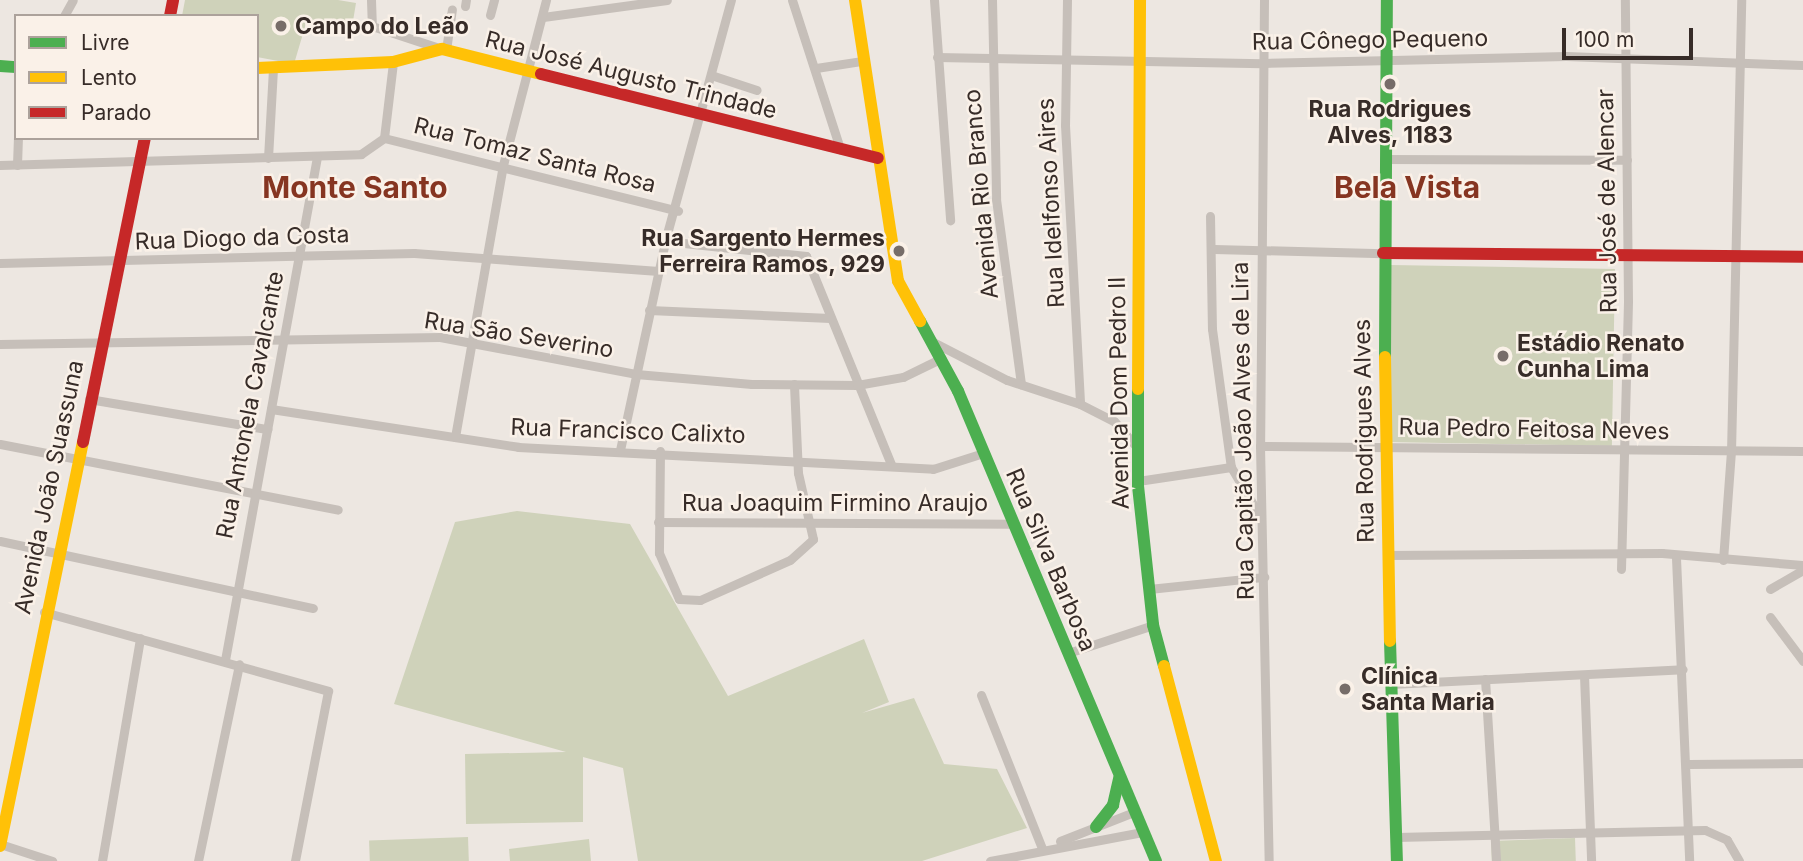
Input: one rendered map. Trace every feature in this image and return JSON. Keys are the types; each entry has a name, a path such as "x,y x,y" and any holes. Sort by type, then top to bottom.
{"main road":[{"path":"855,0 878,158"},
{"name":"Avenida Dom Pedro II","path":"1140,0 1136,446 1138,481 1153,625 1216,861"},
{"name":"Rua Rodrigues Alves","path":"1387,0 1383,446 1397,861"},
{"path":"259,68 393,62 444,49"},
{"name":"Rua José Augusto Trindade","path":"444,49 700,116 878,158"},
{"name":"Avenida João Suassuna","path":"0,845 44,612 145,140"},
{"name":"Rua Silva Barbosa","path":"878,158 898,281 942,358 1156,861"},
{"path":"1383,253 1628,258 1803,257"},
{"path":"1096,827 1113,805 1119,778"}],"street":[{"name":"Rua José Augusto Trindade","path":"371,0 375,28 444,49"},
{"path":"490,15 494,0"},
{"path":"455,437 503,165 547,0"},
{"path":"543,16 634,1 667,0"},
{"path":"620,450 665,242 678,211 700,116 732,0"},
{"path":"792,0 840,149"},
{"path":"934,0 950,220"},
{"name":"Avenida Rio Branco","path":"992,0 991,58 996,199 1021,384"},
{"name":"Rua Idelfonso Aires","path":"1067,0 1080,404"},
{"name":"Rua Capitão João Alves de Lira","path":"1264,0 1260,446 1269,861"},
{"name":"Rua José de Alencar","path":"1621,569 1628,258 1625,0"},
{"path":"1723,560 1735,257 1741,0"},
{"path":"444,49 452,9"},
{"name":"Rua Cônego Pequeno","path":"937,57 1067,57 1262,63 1625,60 1803,65"},
{"path":"816,68 862,61"},
{"path":"0,165 140,163 361,154 384,138 393,62"},
{"path":"268,158 272,68"},
{"path":"711,75 757,90"},
{"name":"Rua Tomaz Santa Rosa","path":"384,138 503,165 678,211"},
{"path":"17,165 18,140"},
{"name":"Rua Antonela Cavalcante","path":"225,660 252,493 267,429 317,157"},
{"path":"1384,159 1627,160"},
{"path":"1210,216 1214,249 1212,329 1231,467 1261,517"},
{"path":"665,242 806,256 891,464"},
{"path":"1214,249 1260,254 1383,253"},
{"name":"Rua Diogo da Costa","path":"0,263 298,257 486,259 658,271"},
{"path":"649,310 830,318"},
{"name":"Rua São Severino","path":"0,344 440,337 636,374 794,384 858,385 903,377 942,358"},
{"path":"933,342 1021,384 1080,404 1114,421 1136,446"},
{"path":"660,451 659,553 679,599 700,600 807,551 813,538 797,457 794,384"},
{"path":"89,399 267,429"},
{"name":"Rua Francisco Calixto","path":"271,408 518,447 797,457 939,468 983,453"},
{"path":"0,444 338,510"},
{"name":"Rua Pedro Feitosa Neves","path":"1260,446 1624,447 1728,452 1803,451"},
{"path":"1138,481 1231,467"},
{"name":"Rua Joaquim Firmino Araujo","path":"658,522 1012,524"},
{"path":"0,541 313,608"},
{"path":"1387,555 1621,552 1803,565"},
{"path":"1676,558 1689,764 1689,861"},
{"path":"1770,590 1803,570"},
{"path":"1149,589 1264,577"},
{"path":"44,612 225,660 328,691 295,861"},
{"path":"1770,617 1803,661"},
{"path":"1068,653 1153,625"},
{"path":"102,861 140,638"},
{"path":"198,861 239,664"},
{"path":"1391,684 1683,669"},
{"path":"1584,675 1591,861"},
{"path":"1485,679 1496,861"},
{"path":"981,695 1042,848"},
{"path":"1689,764 1803,763"},
{"path":"1042,848 1134,812"},
{"path":"1396,837 1689,829 1727,840 1739,861"},
{"path":"990,861 1042,848 1142,832"},
{"path":"0,845 52,861"}],"green space":[{"name":"Campo do Leão","path":"185,0 338,0 356,3 351,33 307,20 294,64 259,57 259,14 182,14"},
{"name":"Estádio Renato Cunha Lima","path":"1391,265 1615,269 1612,446 1388,442"},
{"path":"517,511 630,524 728,696 864,639 889,702 862,713 914,698 944,764 997,769 1027,828 922,861 638,861 623,768 583,757 583,822 466,824 465,754 566,752 394,704 455,522"},
{"path":"468,837 469,861 370,861 369,840"},
{"path":"1575,838 1576,861 1492,861 1491,841"},
{"path":"589,839 591,861 510,861 509,849"}],"traffic: fast":[{"path":"1385,357 1387,0"},
{"path":"0,66 14,67"},
{"path":"920,321 958,391 1156,861"},
{"path":"1138,389 1138,486 1153,625 1164,666"},
{"path":"1390,641 1397,861"},
{"path":"1096,827 1113,805 1119,778"}],"traffic: slow":[{"path":"855,0 898,281 920,321"},
{"path":"1138,389 1140,0"},
{"path":"259,68 393,62 442,49 541,74"},
{"path":"1385,357 1390,641"},
{"path":"0,846 83,442"},
{"path":"1164,666 1216,861"}],"traffic: jam":[{"path":"170,14 173,0"},
{"path":"541,74 878,158"},
{"path":"83,442 145,140"},
{"path":"1383,253 1803,257"}],"place":[{"name":"Campo do Leão","path":"281,26"},
{"name":"Rua Rodrigues Alves, 1183","path":"1390,84"},
{"name":"Rua Sargento Hermes Ferreira Ramos, 929","path":"899,251"},
{"name":"Estádio Renato Cunha Lima","path":"1503,356"},
{"name":"Clínica Santa Maria","path":"1345,689"}],"district":[{"name":"Monte Santo","path":"355,187"},
{"name":"Bela Vista","path":"1407,187"}]}
